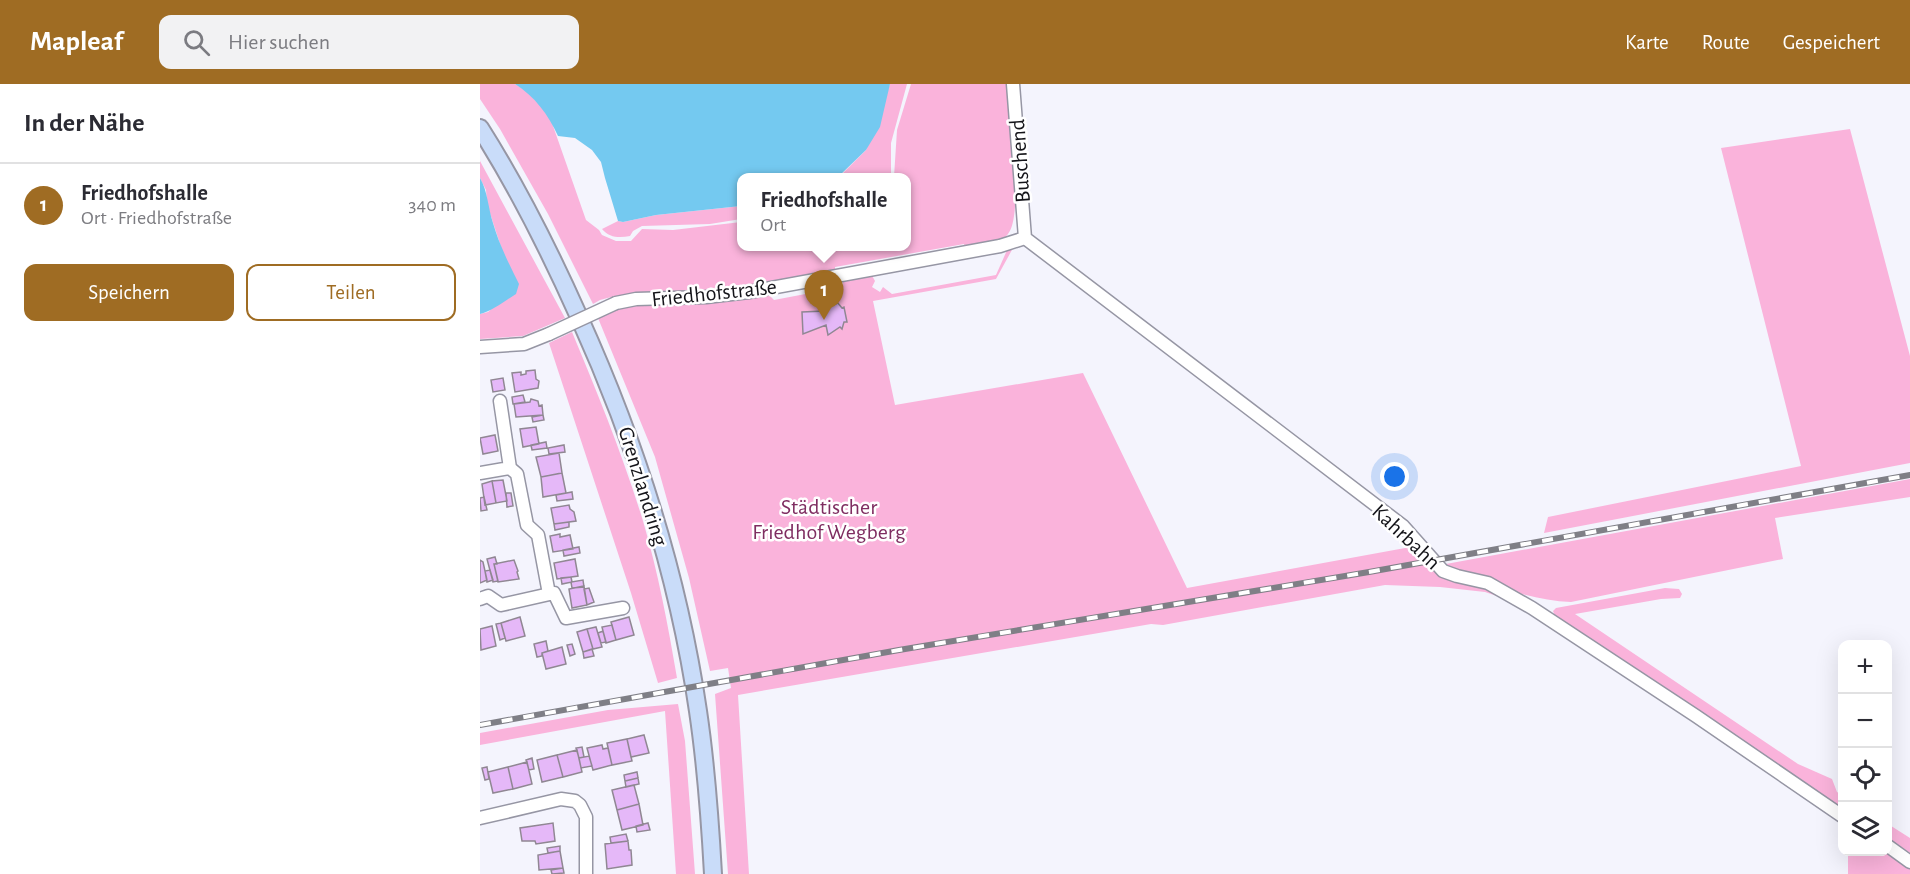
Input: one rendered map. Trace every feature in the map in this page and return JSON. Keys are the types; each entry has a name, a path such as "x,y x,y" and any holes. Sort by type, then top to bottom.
{"main road":[{"name":"Grenzlandring","path":"480,128 554,260 605,373 648,489 678,603 698,709 708,785 713,874"}],"street":[{"name":"Buschend","path":"1013,84 1025,238"},
{"name":"Friedhofstraße","path":"480,347 524,344 616,303 749,292 1000,246 1025,238"},
{"name":"Kahrbahn","path":"1025,238 1403,526 1443,571 1488,583 1532,608 1838,813"},
{"path":"500,401 510,468 517,474 527,525 538,535 549,594"},
{"path":"480,473 510,468"},
{"path":"480,599 488,596 501,605 554,592 566,618 623,608"},
{"path":"480,818 561,799 575,801 580,805 586,817 586,874"},
{"path":"1892,849 1910,862"}],"green space":[{"path":"480,84 515,84 526,91 544,109 552,123 586,220 602,235 616,241 631,241 642,229 673,230 737,222 737,251 911,251 911,173 894,173 897,130 911,84 1008,84 1016,186 1013,224 1004,238 988,244 965,248 964,244 835,267 835,271 714,293 615,296 593,304 548,214 500,129 480,99"},
{"path":"890,84 907,84 891,143 891,173 843,173 866,150"},
{"path":"1850,129 1910,356 1910,463 1544,533 1548,517 1801,466 1721,148"},
{"path":"480,161 565,318 523,336 480,339 480,314 488,312 496,305 501,247 487,204 486,190 480,178"},
{"path":"737,206 737,220 710,224 642,226 633,231 630,236 622,237 611,236 602,229 618,221"},
{"name":"Städtischer Friedhof Wegberg","path":"1008,248 1013,248 996,279 873,301 895,405 1083,373 1187,588 1416,546 1434,572 1487,586 1503,598 1485,592 1440,587 1385,585 1163,625 1151,624 738,695 749,874 728,874 715,694 731,688 728,668 710,671 689,578 655,457 598,318 619,308 631,306 766,292 774,300 842,287 844,277 870,272 875,281 872,287 880,292 883,287 892,294 996,275"},
{"path":"572,332 610,425 643,521 662,599 677,678 658,683 549,343"},
{"path":"1910,479 1910,497 1775,518 1783,559 1571,602 1510,591 1450,571 1446,564"},
{"path":"1665,588 1679,589 1682,594 1680,598 1661,599 1575,614 1798,764 1832,779 1838,793 1838,806 1555,616 1553,611 1556,608"},
{"path":"678,704 685,741 695,874 676,874 665,711 480,745 480,733 608,710"},
{"path":"1892,827 1910,838 1910,853 1892,841"},
{"path":"1892,855 1910,867 1910,874 1848,874 1848,856"}],"water":[{"path":"515,84 890,84 880,127 866,150 842,173 737,173 737,206 656,215 623,222 618,221 601,162 592,150 575,138 558,136 550,120 529,95"},
{"path":"480,178 498,239 519,284 516,294 480,314"}],"building":[{"path":"822,301 836,304 837,302 842,308 844,307 847,322 844,322 842,329 840,327 828,335 826,325 803,334 802,312 824,311"},
{"path":"535,370 536,379 539,381 538,388 515,392 512,373 521,372 521,375 526,374 526,371"},
{"path":"503,378 505,390 493,392 491,380"},
{"path":"523,395 525,402 513,404 512,397"},
{"path":"531,399 538,401 539,406 542,405 543,415 516,417 514,404 530,402"},
{"path":"543,415 544,420 533,422 532,417"},
{"path":"536,427 539,444 523,447 520,429"},
{"path":"495,435 498,451 483,454 480,438"},
{"path":"546,442 547,448 532,450 531,445"},
{"path":"564,445 565,452 549,454 548,448"},
{"path":"559,453 562,473 541,477 536,457"},
{"path":"562,473 566,493 543,497 541,477"},
{"path":"503,480 507,501 496,503 492,481"},
{"path":"492,481 496,503 485,505 482,484"},
{"path":"572,492 573,499 557,501 556,495"},
{"path":"506,493 511,493 513,506 507,507"},
{"path":"484,497 487,510 481,511 480,498"},
{"path":"569,505 576,521 554,524 551,508"},
{"path":"569,522 569,527 555,530 554,524"},
{"path":"560,534 560,537 570,535 573,549 553,552 550,536"},
{"path":"579,547 580,553 564,556 563,550"},
{"path":"495,557 497,564 494,564 498,581 493,582 487,559"},
{"path":"575,559 578,576 557,579 554,563"},
{"path":"480,560 483,562 487,580 480,583"},
{"path":"514,560 519,579 498,582 494,564"},
{"path":"490,570 493,580 487,582 485,571"},
{"path":"571,577 572,582 562,584 561,578"},
{"path":"583,580 584,587 572,588 571,582"},
{"path":"584,586 587,605 572,608 569,589"},
{"path":"589,588 594,602 587,605 584,589"},
{"path":"520,617 525,636 506,641 501,623"},
{"path":"629,617 634,635 616,640 611,622"},
{"path":"501,623 505,638 500,640 496,624"},
{"path":"612,625 616,640 606,643 602,627"},
{"path":"492,626 496,646 481,650 480,629"},
{"path":"596,627 602,647 593,649 587,629"},
{"path":"587,629 593,649 583,652 577,632"},
{"path":"603,631 606,642 601,643 598,633"},
{"path":"546,641 548,651 537,657 534,644"},
{"path":"572,644 575,654 570,656 567,645"},
{"path":"562,647 566,664 546,669 542,653"},
{"path":"592,649 594,656 584,658 583,652"},
{"path":"644,735 649,753 631,757 627,739"},
{"path":"627,739 632,761 612,765 607,743"},
{"path":"602,745 603,749 608,748 612,765 593,770 587,748"},
{"path":"582,747 584,757 579,758 576,748"},
{"path":"577,750 582,772 563,777 557,755"},
{"path":"557,755 563,777 542,782 537,760"},
{"path":"589,756 592,766 581,768 579,758"},
{"path":"532,758 534,769 529,770 526,760"},
{"path":"527,762 532,784 513,789 508,767"},
{"path":"487,767 489,779 485,780 482,768"},
{"path":"508,767 513,789 493,793 488,772"},
{"path":"637,772 638,778 625,781 624,775"},
{"path":"638,778 639,784 626,787 625,781"},
{"path":"634,785 639,804 617,810 612,790"},
{"path":"639,804 643,825 622,830 617,810"},
{"path":"553,823 555,841 536,844 535,841 522,841 520,828"},
{"path":"648,823 650,830 637,832 636,826"},
{"path":"626,834 628,841 611,843 610,837"},
{"path":"628,841 632,865 607,869 605,844"},
{"path":"560,846 560,851 548,853 547,848"},
{"path":"560,851 563,868 539,870 538,855"},
{"path":"563,868 564,873 552,874 551,870"}],"railway":[{"path":"480,725 899,650 1369,572 1910,475"}],"place":[{"name":"Friedhofshalle","path":"824,320"}]}
